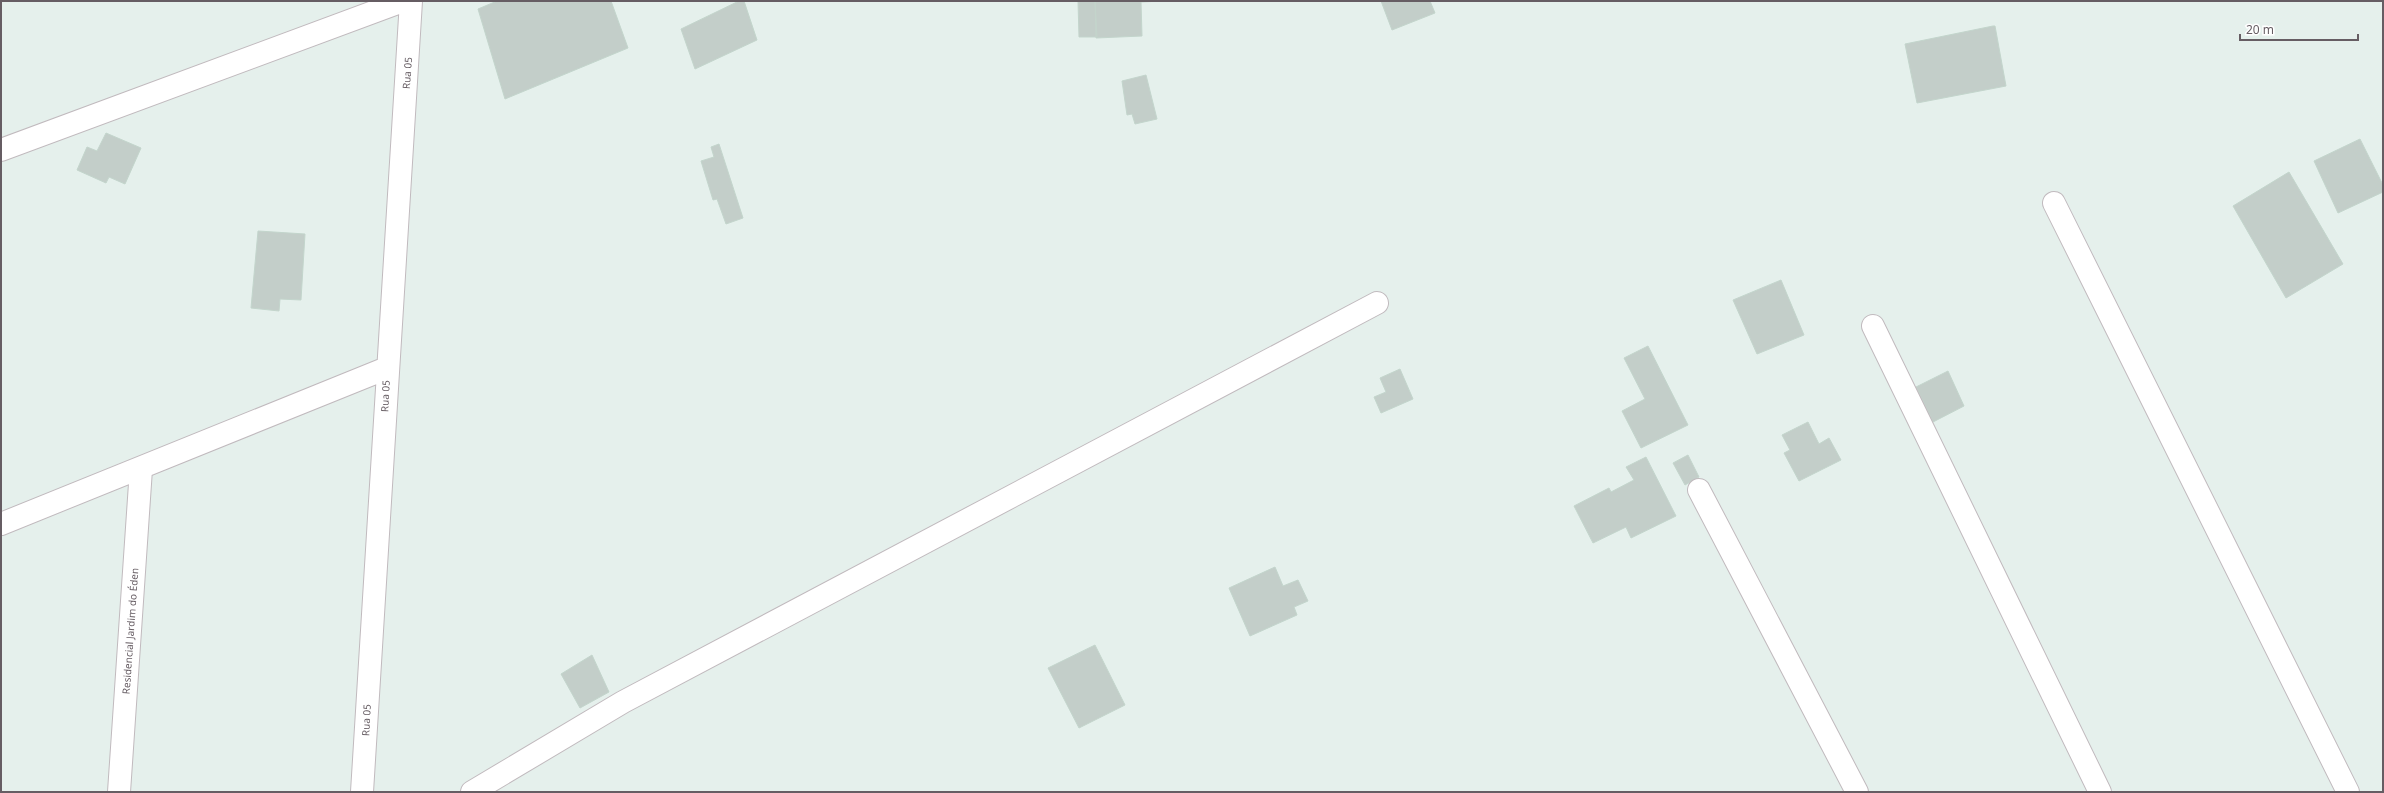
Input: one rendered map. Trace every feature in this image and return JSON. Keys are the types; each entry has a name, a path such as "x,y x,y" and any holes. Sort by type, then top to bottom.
{"street":[{"path":"1,150 403,1"},
{"name":"Rua 05","path":"362,792 387,368 411,1"},
{"path":"2054,203 2348,792"},
{"path":"472,792 630,698 1377,303"},
{"path":"1873,326 2100,792"},
{"path":"1,524 141,469 387,368"},
{"name":"Residencial Jardim do Éden","path":"119,792 141,469"},
{"path":"1699,490 1857,792"}],"building":[{"path":"497,1 611,1 628,48 505,99 478,9"},
{"path":"739,1 744,1 757,40 695,69 681,29"},
{"path":"1078,1 1095,1 1097,37 1079,37"},
{"path":"1095,1 1162,1 1141,2 1142,36 1096,38"},
{"path":"1381,1 1430,1 1435,13 1392,30"},
{"path":"1995,26 2006,86 1917,103 1905,44"},
{"path":"1146,75 1157,119 1135,124 1132,114 1127,115 1122,81"},
{"path":"106,133 141,148 125,184 109,177 106,183 77,170 87,147 97,151"},
{"path":"2360,139 2383,185 2383,192 2338,213 2314,161"},
{"path":"719,144 743,218 726,224 717,199 713,200 701,161 714,157 711,147"},
{"path":"2289,172 2343,264 2286,298 2233,206"},
{"path":"258,231 305,234 301,300 280,299 279,311 251,308"},
{"path":"1781,280 1804,335 1757,354 1733,300"},
{"path":"1648,346 1688,425 1641,448 1622,411 1645,399 1624,358"},
{"path":"1400,369 1413,399 1381,413 1374,397 1386,392 1380,378"},
{"path":"1948,371 1964,406 1933,422 1916,387"},
{"path":"1808,422 1819,444 1829,438 1841,460 1799,481 1784,453 1790,450 1782,435"},
{"path":"1688,455 1699,477 1685,485 1673,463"},
{"path":"1646,457 1676,516 1631,538 1626,527 1593,543 1574,506 1609,488 1611,492 1634,480 1626,467"},
{"path":"1275,567 1283,586 1298,580 1308,601 1294,607 1297,615 1250,636 1229,588"},
{"path":"1095,645 1125,705 1079,728 1048,668"},
{"path":"592,655 609,692 580,708 561,674"}]}
